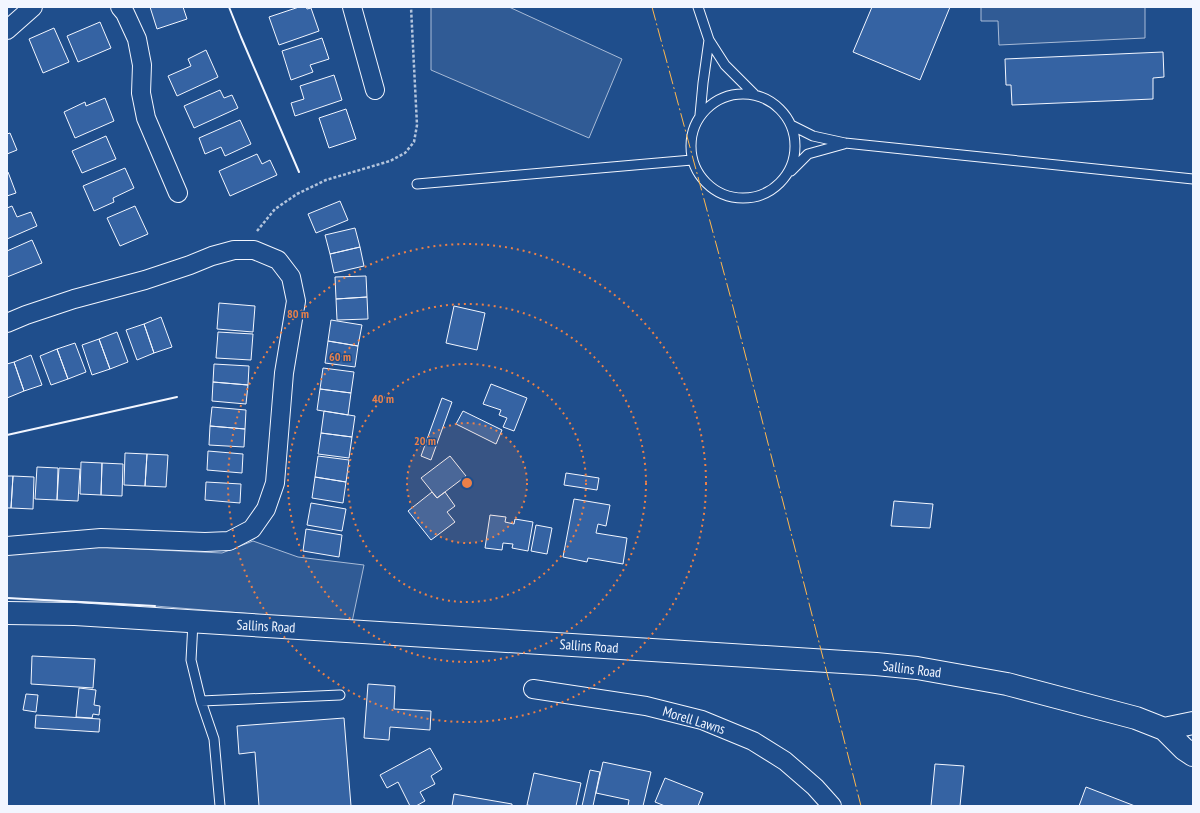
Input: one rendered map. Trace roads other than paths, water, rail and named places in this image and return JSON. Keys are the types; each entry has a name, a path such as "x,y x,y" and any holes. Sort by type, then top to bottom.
{"main road":[{"name":"Sallins Road","path":"7,613 75,614 876,664 917,668 1007,684 1136,718 1164,729 1184,749 1193,755"},
{"path":"1164,729 1193,723"}],"street":[{"path":"7,30 33,7"},
{"path":"120,7 125,13 137,39 142,66 141,93 146,118 178,193"},
{"path":"352,7 375,90"},
{"path":"7,322 74,299 145,280 212,256 234,250 254,250 278,260 291,278 296,301 284,373 275,484 266,509 252,529 229,541 205,542 101,538 7,546"},
{"name":"Morell Lawns","path":"533,689 646,706 702,720 753,741 785,761 815,787 832,806"}],"lane":[{"path":"698,7 709,40 725,65 754,94"},
{"path":"700,114 709,40"},
{"path":"786,175 794,159 795,142 791,125 782,111 769,100 754,94 739,93 724,97 711,104 700,114 693,128 690,144 692,160 699,175 710,188 726,196 743,198 760,196 775,188 808,154 845,144"},
{"path":"791,125 813,136 845,144 1193,179"},
{"path":"417,184 692,160"},
{"path":"193,622 191,660 201,701 214,738 220,806"},
{"path":"201,701 340,695"}]}
